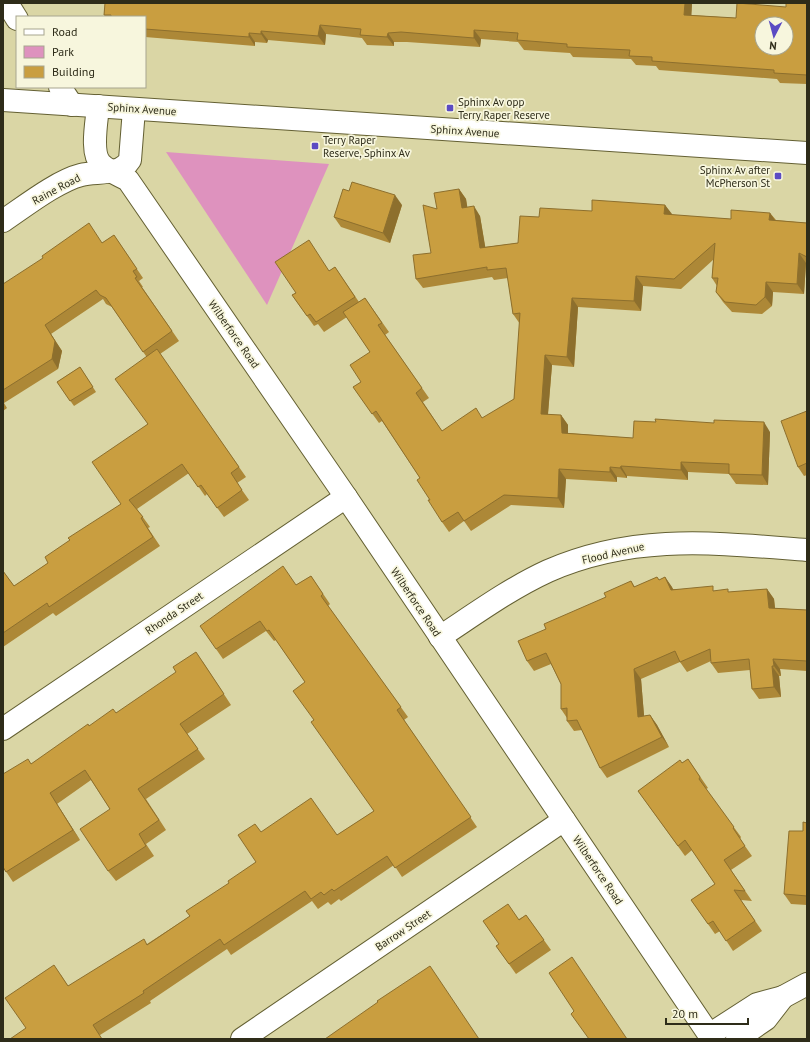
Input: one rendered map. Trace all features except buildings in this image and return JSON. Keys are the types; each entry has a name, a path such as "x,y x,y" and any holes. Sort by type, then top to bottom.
{"street":[{"path":"7,3 16,17"},
{"path":"61,88 72,105"},
{"name":"Sphinx Avenue","path":"3,100 807,153"},
{"name":"Wilberforce Road","path":"98,106 96,156 101,164 128,180 346,497 710,1037"},
{"path":"113,172 123,168 130,160 134,109"},
{"name":"Raine Road","path":"3,221 55,188 79,176 113,172"},
{"name":"Rhonda Street","path":"3,729 346,497"},
{"name":"Flood Avenue","path":"440,637 517,587 549,571 585,558 610,552 649,544 684,542 807,550"},
{"name":"Barrow Street","path":"242,1039 564,820"},
{"path":"710,1037 757,1004 783,997 807,984"},
{"path":"737,1039 766,1019 783,997"}],"green space":[{"path":"166,152 329,164 267,305"}],"place":[{"name":"Sphinx Av opp Terry Raper Reserve","path":"450,108"},
{"name":"Terry Raper Reserve, Sphinx Av","path":"315,146"},
{"name":"Sphinx Av after McPherson St","path":"778,176"}]}
